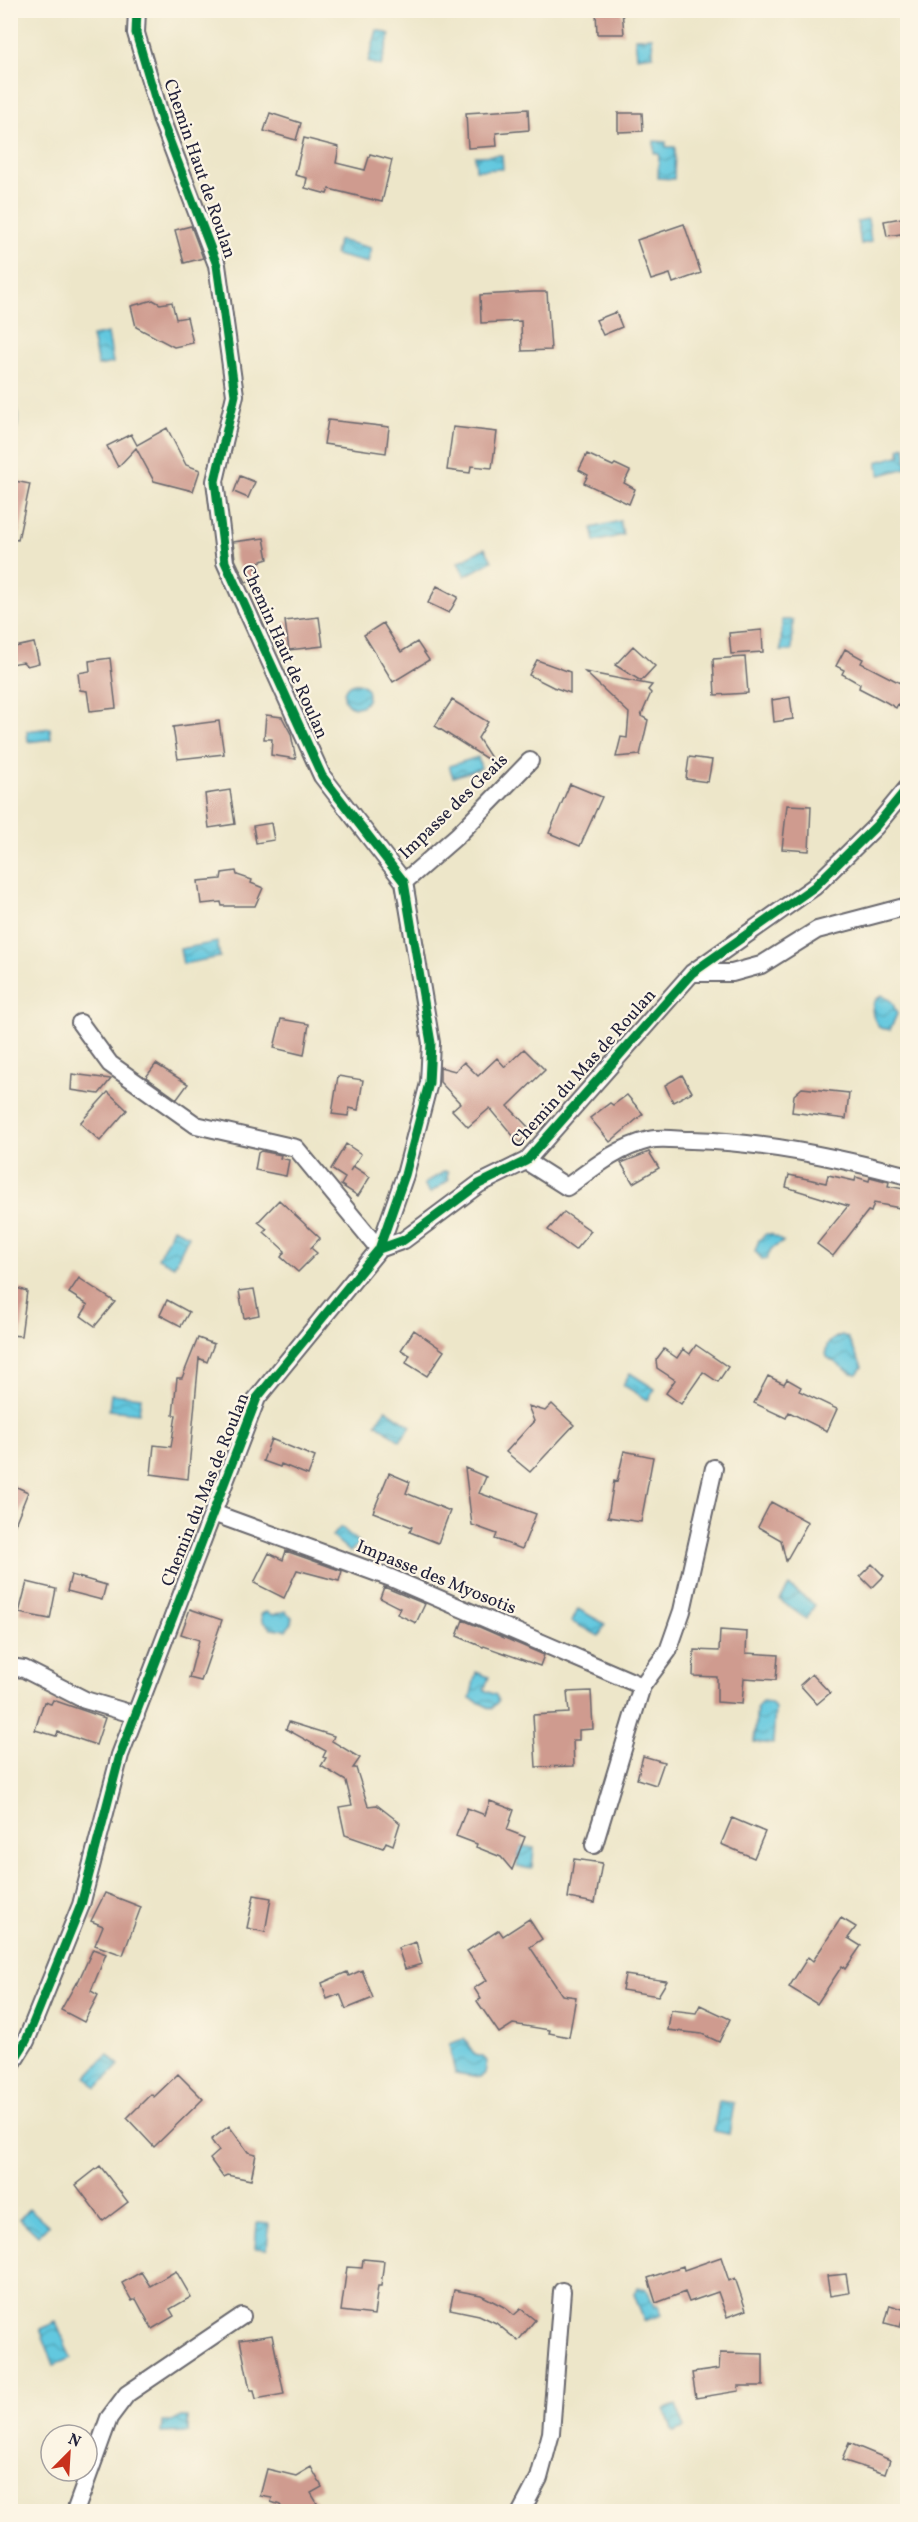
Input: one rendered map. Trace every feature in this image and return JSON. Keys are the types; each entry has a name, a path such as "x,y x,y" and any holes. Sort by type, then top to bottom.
{"street":[{"name":"Chemin Haut de Roulan","path":"137,10 136,33 162,121 217,265 235,394 215,481 225,562 322,777 404,882 431,1043 429,1083 405,1175 379,1249"},
{"name":"Impasse des Geais","path":"404,882 458,835 530,761"},
{"name":"Chemin du Mas de Roulan","path":"10,2067 26,2041 81,1905 120,1755 257,1398 379,1249 404,1240 479,1185 526,1161 692,974 814,887 876,826 908,787"},
{"path":"692,974 732,973 761,965 817,930 908,906"},
{"path":"80,1023 110,1064 196,1125 296,1148 379,1249"},
{"path":"526,1161 567,1187 613,1153 651,1139 708,1140 783,1148 849,1160 908,1176"},
{"path":"594,1845 642,1686 668,1651 682,1611 714,1468"},
{"name":"Impasse des Myosotis","path":"213,1513 391,1578 642,1686"},
{"path":"10,1666 24,1669 85,1700 135,1715"},
{"path":"521,2511 539,2478 551,2433 562,2292"},
{"path":"75,2511 109,2418 116,2406 128,2394 242,2316"}],"water":[{"path":"377,30 390,34 381,66 368,62"},
{"path":"652,37 653,55 637,57 635,38"},
{"path":"654,141 666,142 666,147 675,147 674,179 658,178 659,154 654,153"},
{"path":"502,155 503,169 476,170 475,156"},
{"path":"868,219 871,242 861,244 857,221"},
{"path":"338,240 371,248 368,263 335,255"},
{"path":"108,333 113,363 98,366 92,336"},
{"path":"11,396 17,413 16,430 11,427"},
{"path":"905,446 907,468 880,475 877,462 901,455 899,448"},
{"path":"620,521 623,535 595,542 592,528"},
{"path":"485,548 492,561 465,576 458,562"},
{"path":"782,620 793,620 792,651 781,651"},
{"path":"356,683 365,686 368,695 365,704 356,707 347,704 344,695 347,686"},
{"path":"50,728 51,739 28,742 27,731"},
{"path":"478,757 481,768 453,777 449,766"},
{"path":"217,942 220,957 183,964 180,949"},
{"path":"882,995 892,1002 897,1014 890,1030 880,1028 873,1015 873,1006"},
{"path":"445,1171 448,1172 449,1180 430,1193 424,1184"},
{"path":"173,1228 189,1235 174,1266 158,1258"},
{"path":"766,1234 771,1234 783,1242 771,1249 767,1259 762,1259 755,1251 759,1240"},
{"path":"842,1335 848,1338 862,1367 857,1374 851,1373 827,1357 826,1349 829,1343"},
{"path":"630,1373 655,1389 648,1400 623,1385"},
{"path":"111,1394 141,1397 139,1413 109,1410"},
{"path":"386,1409 411,1426 400,1441 376,1423"},
{"path":"341,1527 359,1543 350,1552 332,1536"},
{"path":"789,1586 815,1605 806,1619 780,1600"},
{"path":"578,1609 605,1624 599,1636 572,1622"},
{"path":"285,1611 292,1617 292,1623 286,1630 271,1628 262,1621 261,1614 266,1612 273,1615"},
{"path":"476,1672 489,1677 484,1690 496,1695 498,1701 492,1709 470,1698"},
{"path":"762,1702 771,1703 775,1708 773,1744 754,1742 757,1707"},
{"path":"522,1846 534,1848 532,1869 517,1867 519,1848"},
{"path":"464,2039 475,2055 487,2061 485,2074 480,2077 455,2073 449,2044"},
{"path":"108,2054 119,2065 97,2088 86,2077"},
{"path":"719,2101 734,2103 729,2134 714,2131"},
{"path":"29,2208 48,2225 38,2236 20,2219"},
{"path":"257,2223 269,2224 267,2249 255,2248"},
{"path":"638,2287 647,2289 654,2307 658,2306 662,2315 644,2321 634,2294"},
{"path":"56,2322 71,2358 54,2365 40,2329"},
{"path":"676,2405 685,2428 673,2432 665,2409"},
{"path":"181,2417 188,2417 188,2432 161,2433 162,2421 173,2421"}],"building":[{"path":"596,10 622,10 624,34 597,34"},
{"path":"528,109 529,130 496,133 497,146 468,148 466,113"},
{"path":"270,113 301,123 296,140 264,131"},
{"path":"618,113 642,113 643,131 618,132"},
{"path":"304,138 339,147 336,163 365,170 370,154 392,160 382,202 329,189 327,194 305,188 307,178 295,175"},
{"path":"908,217 908,233 887,236 884,221"},
{"path":"684,224 701,273 673,283 670,274 651,280 637,240"},
{"path":"191,226 203,258 184,263 175,230"},
{"path":"547,292 551,350 522,351 521,321 481,323 480,295"},
{"path":"153,300 160,304 172,302 176,319 187,317 193,343 174,347 136,327 131,306"},
{"path":"616,312 622,327 603,335 596,320"},
{"path":"328,420 389,427 386,453 324,444"},
{"path":"453,427 497,432 492,468 471,466 470,473 447,470"},
{"path":"167,428 186,465 200,470 193,491 154,481 136,448 118,467 107,446 131,434 137,445"},
{"path":"587,454 630,471 624,483 635,489 629,504 584,483 588,475 579,470"},
{"path":"240,476 255,482 248,498 234,492"},
{"path":"10,480 30,484 18,540 10,539"},
{"path":"264,538 268,559 255,563 259,579 246,582 235,559 233,542"},
{"path":"437,586 458,597 449,613 428,603"},
{"path":"319,617 323,646 289,650 285,621"},
{"path":"383,623 401,652 417,642 429,660 393,682 364,635"},
{"path":"762,630 763,652 731,654 729,633"},
{"path":"34,643 39,663 27,666 23,662 10,664 10,648"},
{"path":"633,646 655,666 641,681 615,665"},
{"path":"845,649 863,659 861,663 908,687 908,709 898,704 896,708 859,688 860,684 842,674 844,670 836,666"},
{"path":"745,657 748,693 715,695 713,659"},
{"path":"110,658 116,708 90,711 87,691 80,690 78,673 90,671 89,661"},
{"path":"537,660 570,672 570,693 529,675"},
{"path":"585,672 652,685 648,690 651,693 641,716 648,720 640,755 616,757 621,737 627,738 629,713"},
{"path":"790,697 793,719 774,722 772,700"},
{"path":"452,700 488,722 478,738 495,764 435,726"},
{"path":"266,715 282,717 291,734 296,759 271,755 272,739 264,739"},
{"path":"219,721 224,754 178,759 173,727"},
{"path":"689,757 712,760 708,782 686,779"},
{"path":"570,784 602,797 580,846 549,833"},
{"path":"230,790 235,824 209,828 205,794"},
{"path":"787,805 811,806 809,851 782,849"},
{"path":"271,823 274,840 256,843 253,826"},
{"path":"236,871 237,875 252,880 251,883 263,888 255,906 222,906 221,902 201,904 198,881 221,879 222,873"},
{"path":"281,1019 309,1024 304,1055 274,1048"},
{"path":"524,1049 545,1070 508,1106 532,1131 519,1143 490,1108 468,1127 452,1110 460,1103 440,1082 440,1067 455,1071 464,1062 478,1076 497,1058 505,1067"},
{"path":"156,1064 188,1084 177,1099 146,1077"},
{"path":"72,1074 111,1079 99,1094 71,1090"},
{"path":"682,1075 692,1092 673,1102 665,1085"},
{"path":"338,1076 363,1080 358,1110 349,1108 348,1116 332,1114"},
{"path":"802,1088 849,1093 846,1119 792,1112 794,1095"},
{"path":"108,1092 127,1110 100,1141 80,1123"},
{"path":"627,1095 643,1114 610,1142 590,1118 610,1103 613,1105"},
{"path":"346,1144 361,1154 353,1166 370,1177 358,1196 341,1185 345,1178 331,1169"},
{"path":"261,1151 281,1155 280,1158 289,1160 286,1176 255,1170 258,1153"},
{"path":"649,1152 659,1168 633,1183 621,1163"},
{"path":"789,1175 826,1183 828,1175 855,1181 856,1177 869,1181 870,1177 889,1182 888,1186 904,1189 900,1208 874,1203 871,1212 868,1211 833,1256 817,1244 848,1206 786,1187"},
{"path":"279,1200 320,1238 311,1248 317,1253 298,1272 281,1257 285,1251 264,1232 267,1229 258,1222"},
{"path":"564,1212 591,1231 575,1250 548,1230"},
{"path":"79,1278 115,1302 95,1326 81,1316 88,1305 69,1293"},
{"path":"10,1286 27,1291 21,1336 10,1335"},
{"path":"254,1289 259,1315 244,1318 239,1291"},
{"path":"167,1300 189,1312 181,1326 160,1315"},
{"path":"414,1330 444,1351 427,1376 406,1363 410,1355 401,1350"},
{"path":"198,1338 214,1344 207,1362 199,1358 188,1479 151,1474 154,1445 171,1447 176,1415 173,1415 177,1378 182,1378"},
{"path":"696,1345 728,1367 718,1382 703,1372 681,1404 666,1393 675,1380 657,1368 656,1360 664,1349 677,1358 683,1349 690,1354"},
{"path":"768,1376 784,1384 787,1379 801,1387 799,1391 837,1409 827,1431 789,1412 786,1418 754,1403"},
{"path":"552,1404 574,1425 530,1472 506,1452 534,1421 528,1406 545,1411"},
{"path":"271,1439 315,1457 308,1475 281,1464 280,1467 263,1461"},
{"path":"624,1451 653,1457 641,1522 608,1517 614,1481 617,1482"},
{"path":"465,1468 486,1477 479,1493 536,1514 522,1549 495,1539 497,1534 472,1525"},
{"path":"389,1473 410,1482 406,1493 450,1511 438,1543 410,1532 412,1527 373,1512"},
{"path":"10,1484 28,1492 11,1534 10,1534"},
{"path":"771,1502 808,1522 786,1561 781,1540 758,1527"},
{"path":"286,1551 342,1571 339,1581 297,1570 284,1598 254,1583 269,1553 283,1560"},
{"path":"872,1564 884,1576 872,1588 860,1576"},
{"path":"71,1575 106,1585 102,1600 67,1591"},
{"path":"27,1582 56,1589 50,1619 19,1613"},
{"path":"384,1587 425,1604 416,1623 397,1614 400,1608 380,1598"},
{"path":"190,1609 222,1620 201,1681 189,1678 199,1640 181,1634"},
{"path":"463,1620 544,1655 540,1666 457,1636"},
{"path":"720,1630 747,1632 746,1653 778,1655 776,1680 744,1678 742,1704 717,1702 717,1677 693,1676 694,1650 719,1651"},
{"path":"812,1674 830,1693 817,1704 800,1685"},
{"path":"591,1691 593,1729 579,1730 579,1740 573,1740 574,1766 536,1767 533,1715 569,1713 567,1692"},
{"path":"53,1700 105,1718 96,1745 58,1732 56,1736 35,1730 44,1702 51,1704"},
{"path":"289,1722 334,1736 332,1741 360,1758 353,1768 356,1768 368,1806 377,1805 400,1823 393,1845 386,1842 383,1848 345,1835 339,1807 352,1805 346,1781 321,1766 326,1758 323,1757 326,1751 286,1729"},
{"path":"643,1756 664,1762 656,1785 637,1779"},
{"path":"490,1801 514,1810 507,1830 525,1837 512,1870 501,1857 456,1836 467,1808 485,1815"},
{"path":"732,1818 765,1832 754,1858 721,1844"},
{"path":"574,1859 602,1863 595,1903 568,1898"},
{"path":"105,1893 141,1907 123,1955 95,1945 103,1926 91,1921"},
{"path":"254,1895 271,1898 265,1932 247,1928"},
{"path":"841,1918 856,1927 848,1938 861,1946 845,1969 842,1966 817,2004 789,1987 808,1957 813,1961"},
{"path":"529,1919 542,1939 530,1947 562,1995 576,1997 569,2037 549,2033 550,2030 513,2024 499,2033 477,2001 481,1999 474,1988 487,1980 467,1951 499,1930 503,1936"},
{"path":"416,1942 422,1964 405,1969 398,1948"},
{"path":"93,1949 106,1954 91,1991 98,1995 84,2022 61,2010 77,1984"},
{"path":"362,1970 373,1998 346,2009 340,1994 327,1999 322,1983 347,1972 349,1976"},
{"path":"625,1975 667,1981 658,1996 622,1990"},
{"path":"700,2005 730,2019 719,2042 702,2034 668,2030 671,2010 696,2013"},
{"path":"178,2074 203,2099 154,2147 127,2118 151,2094 154,2097"},
{"path":"229,2126 248,2152 256,2154 251,2180 227,2175 223,2177 210,2159 219,2151 211,2140"},
{"path":"100,2166 128,2202 103,2221 76,2185"},
{"path":"721,2257 729,2281 735,2278 746,2310 727,2317 718,2292 689,2302 685,2292 656,2303 648,2278 683,2266 684,2270"},
{"path":"363,2259 384,2261 374,2315 341,2311 347,2267 362,2268"},
{"path":"176,2271 191,2297 170,2309 174,2316 152,2329 136,2299 132,2301 122,2283 141,2272 150,2286"},
{"path":"846,2274 849,2293 830,2296 827,2276"},
{"path":"454,2290 481,2295 514,2315 521,2309 535,2320 518,2341 496,2323 479,2315 450,2309"},
{"path":"890,2305 906,2310 900,2327 885,2323"},
{"path":"272,2335 284,2394 256,2399 254,2390 250,2390 240,2340"},
{"path":"720,2353 763,2354 763,2386 738,2386 739,2391 696,2398 692,2373 719,2369"},
{"path":"849,2443 890,2460 885,2474 842,2460"},
{"path":"311,2467 322,2487 311,2493 317,2503 313,2506 316,2511 284,2511 280,2505 271,2502 272,2498 260,2496 267,2469 296,2476"}],"cycle path":[{"path":"137,10 136,33 162,121 217,265 235,395 215,481 225,562 322,776 404,882 431,1043 429,1083 405,1175 379,1249"},
{"path":"10,2067 26,2041 81,1905 120,1755 257,1398 379,1249 404,1240 479,1184 526,1161 692,973 814,887 876,826 908,787"}]}
